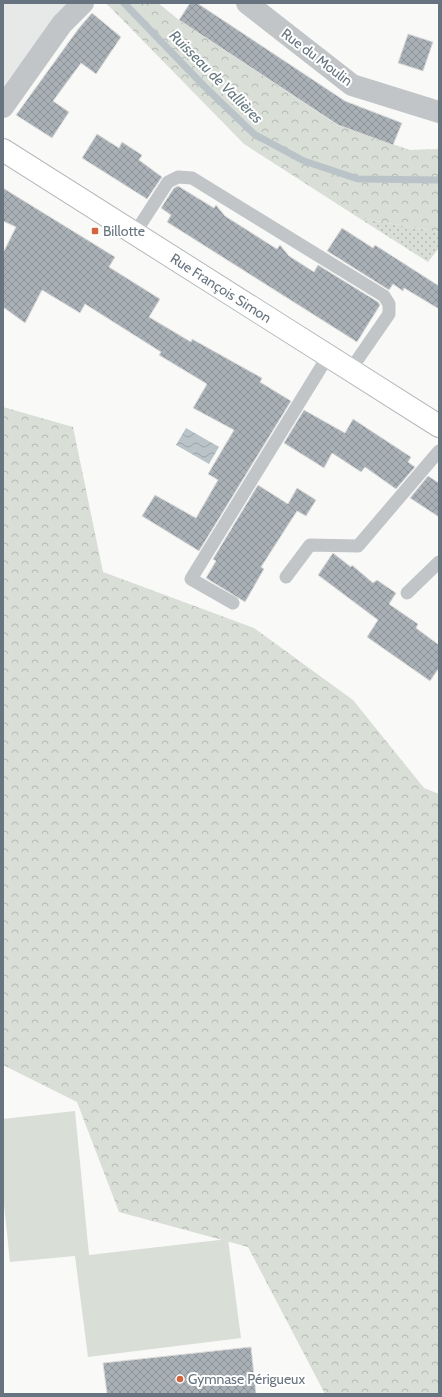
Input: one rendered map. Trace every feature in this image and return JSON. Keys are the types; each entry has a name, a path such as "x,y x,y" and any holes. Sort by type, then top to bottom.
{"main road":[{"name":"Rue François Simon","path":"3,150 439,426"}],"street":[{"path":"3,107 62,24 83,3"},
{"name":"Rue du Moulin","path":"247,3 352,85 439,112"}],"lane":[{"path":"135,233 168,182 178,177 192,178 384,296 389,304 389,314 351,370"},
{"path":"233,603 191,579 328,356"},
{"path":"286,577 310,545 358,546 439,451"},
{"path":"407,593 439,562"}],"shaded area":[{"path":"3,3 77,3 54,19 3,87"}],"green space":[{"path":"106,3 158,3 179,20 337,125 410,150 439,149 439,232 359,218 244,144"},
{"path":"359,218 439,232 439,248 428,262"},
{"path":"3,407 73,427 103,572 254,628 353,700 424,788 439,794 439,1394 325,1394 248,1247 119,1212 77,1102 3,1065"},
{"path":"75,1111 89,1255 228,1239 241,1338 88,1357 75,1256 10,1262 3,1195 3,1119"}],"water":[{"path":"186,428 219,447 209,464 176,445"}],"building":[{"path":"190,3 197,3 345,101 402,123 393,145 338,125 179,20"},
{"path":"92,13 121,37 96,74 81,63 53,101 69,112 52,138 16,115 79,28"},
{"path":"408,34 433,42 423,71 398,63"},
{"path":"97,134 119,148 122,142 142,155 139,160 162,177 147,199 82,158"},
{"path":"178,186 214,208 216,205 225,216 277,249 280,245 289,256 314,272 318,265 378,302 380,305 357,342 167,222 171,215 161,208 174,188"},
{"path":"3,188 115,257 109,267 160,299 149,317 191,342 192,339 262,378 260,382 291,401 199,551 142,516 155,495 196,518 218,480 208,474 234,430 193,408 207,384 159,355 161,352 85,304 80,313 42,290 25,323 3,307 3,253 16,227 3,221"},
{"path":"342,228 373,248 375,245 439,286 439,309 404,288 403,291 393,284 389,290 327,251"},
{"path":"304,410 345,433 353,419 411,457 408,462 415,467 396,489 365,467 361,472 332,453 324,468 284,443"},
{"path":"428,476 439,483 439,517 410,498"},
{"path":"258,485 288,504 297,488 316,500 306,516 297,511 261,567 264,569 245,602 206,578 216,561 213,559"},
{"path":"333,553 351,567 352,565 373,583 377,580 396,593 389,604 418,624 416,628 439,645 439,668 430,681 367,637 378,620 318,575"},
{"name":"Gymnase Périgueux","path":"251,1347 256,1394 107,1394 103,1363"}],"waterway":[{"name":"Ruisseau de Vallières","path":"124,3 204,86 254,134 304,161 358,179 439,180"}],"place":[{"name":"Billotte","path":"95,231"},
{"name":"Gymnase Périgueux","path":"180,1379"}]}
